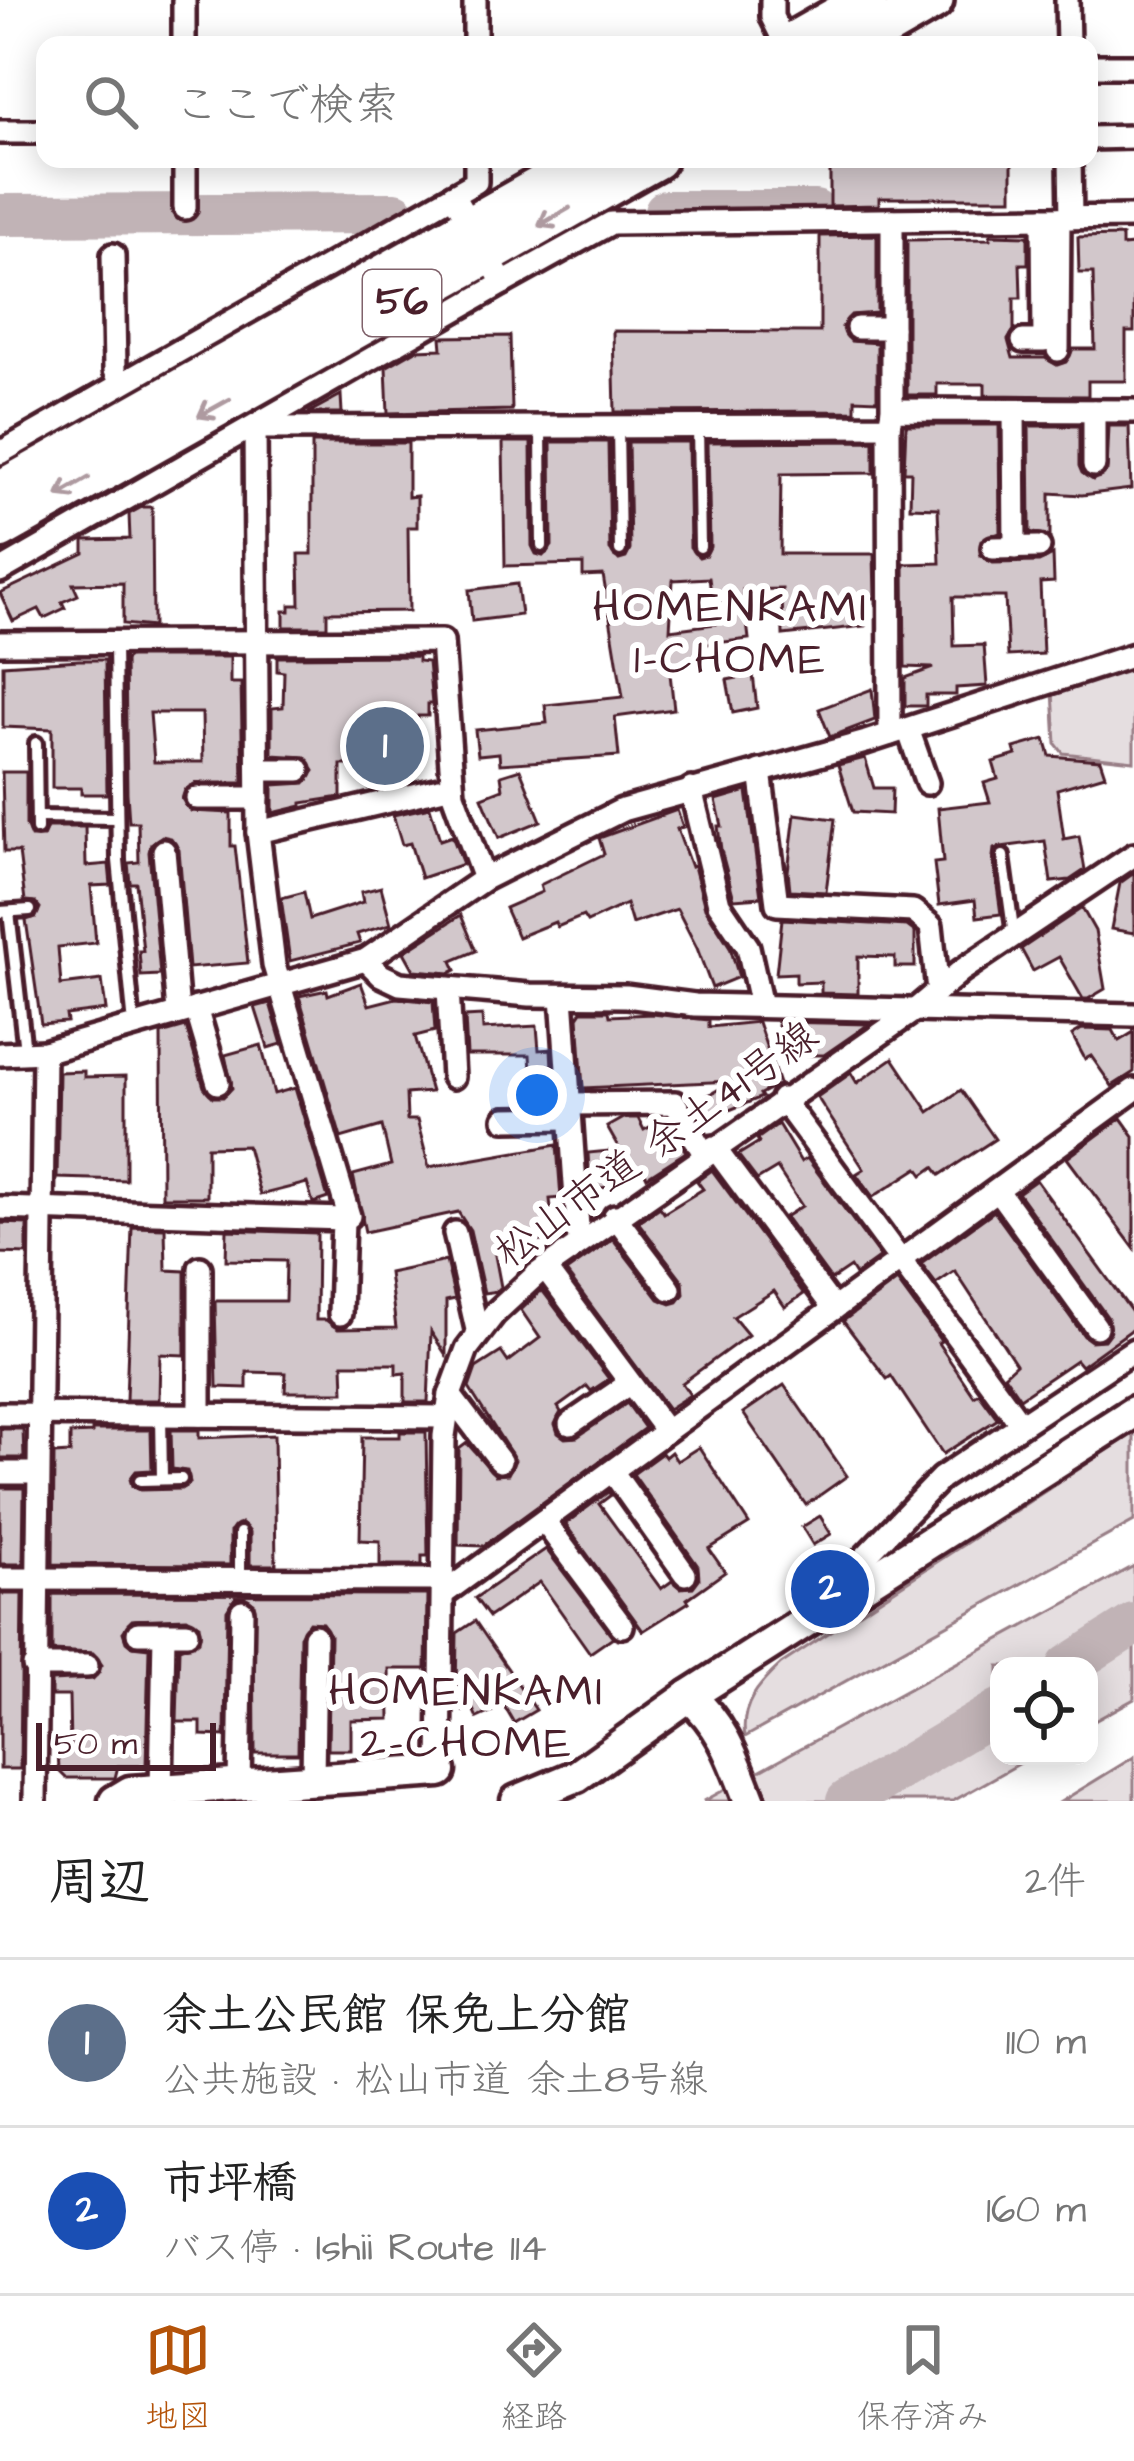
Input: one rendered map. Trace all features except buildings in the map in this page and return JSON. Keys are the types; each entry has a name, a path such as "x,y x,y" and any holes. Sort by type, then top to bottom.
{"highway":[{"path":"803,36 866,0"},
{"path":"871,36 933,0"},
{"name":"56","path":"479,240 577,168"},
{"name":"56","path":"0,490 133,415 479,240 636,168"},
{"name":"56","path":"0,529 133,415"}],"main road":[{"path":"517,1801 577,1776 689,1696 1134,1412"},
{"path":"689,1696 711,1715 727,1741 750,1801"},
{"path":"115,1801 130,1792 440,1771"}],"street":[{"path":"184,0 184,36"},
{"path":"475,0 476,36"},
{"path":"772,0 772,17 782,36"},
{"path":"1067,0 1068,36"},
{"path":"1098,66 1134,66"},
{"path":"0,132 36,132"},
{"path":"1098,138 1134,137"},
{"path":"185,168 185,208"},
{"path":"476,168 479,240"},
{"path":"1023,341 1044,341 1068,168"},
{"path":"1058,218 1058,350"},
{"path":"0,571 256,427 479,240 611,223 1134,218"},
{"path":"892,220 891,418 899,731 927,783"},
{"path":"0,453 133,415 115,370 113,255"},
{"path":"857,328 892,328"},
{"path":"256,427 698,427 1014,411 1134,411"},
{"path":"1014,411 1004,548 1039,547"},
{"path":"1094,411 1094,465"},
{"path":"0,1208 349,1216 270,943 258,832 256,427"},
{"path":"0,643 442,641 452,786 484,879"},
{"path":"0,1054 34,1052 366,960 452,898 591,824 691,789 899,731 1134,655"},
{"path":"258,770 299,770"},
{"path":"760,771 777,904 913,911 931,926 938,991"},
{"path":"258,832 452,786"},
{"path":"691,789 719,904 748,946 761,1006"},
{"path":"196,798 258,798"},
{"path":"164,851 187,1010 218,1083"},
{"name":"松山市道 余土41号線","path":"440,1771 448,1406 467,1349 478,1334 544,1268 578,1242 1134,855"},
{"path":"366,960 381,975 400,984 448,989 761,1006 1134,1015"},
{"path":"448,989 454,1077"},
{"path":"562,996 578,1242"},
{"path":"34,1052 42,1208 35,1801"},
{"path":"782,1099 1020,1423"},
{"path":"0,1579 443,1587 544,1521 900,1260 1130,1101"},
{"path":"505,1119 675,1103 834,1309"},
{"path":"998,1191 1093,1311"},
{"path":"615,1216 670,1289"},
{"path":"340,1314 343,1219"},
{"path":"455,1233 478,1334"},
{"path":"200,1268 200,1415"},
{"path":"544,1268 666,1431"},
{"path":"853,1592 854,1568 870,1547 941,1478 1134,1350"},
{"path":"570,1424 630,1383"},
{"path":"0,1414 200,1415 448,1406 500,1461"},
{"path":"612,1471 685,1574"},
{"path":"0,1473 38,1473"},
{"path":"544,1521 622,1626"},
{"path":"238,1785 242,1611"},
{"path":"138,1633 175,1633 161,1791"},
{"path":"314,1780 315,1636"},
{"path":"34,1666 87,1666"}],"lane":[{"path":"541,427 542,546"},
{"path":"618,427 620,550"},
{"path":"698,427 700,547"},
{"path":"116,643 117,818 134,1026"},
{"path":"36,742 37,823 117,818"},
{"path":"1004,856 1014,936"},
{"path":"30,910 5,912 34,1052"},
{"path":"161,1414 162,1479"},
{"path":"140,1480 181,1479"},
{"path":"239,1533 241,1580"}],"shaded area":[{"path":"1134,666 1134,761 1063,753 1056,744 1053,691"},
{"path":"1134,1433 1134,1521 745,1737 745,1715 753,1696 781,1664"},
{"path":"1134,1566 1134,1699 1098,1719 1098,1657 990,1657 990,1765 1017,1765 953,1801 704,1801"},
{"path":"1134,1757 1134,1801 1062,1801"}],"waterway":[{"path":"665,211 815,211"},
{"path":"0,215 395,213"},
{"path":"1082,1657 1134,1624"},
{"path":"847,1801 990,1715"}],"place":[{"name":"余土公民館 保免上分館","path":"385,746"},
{"name":"市坪橋","path":"830,1589"}],"district":[{"name":"HOMENKAMI 1-CHOME","path":"731,634"},
{"name":"HOMENKAMI 2-CHOME","path":"467,1718"}]}
